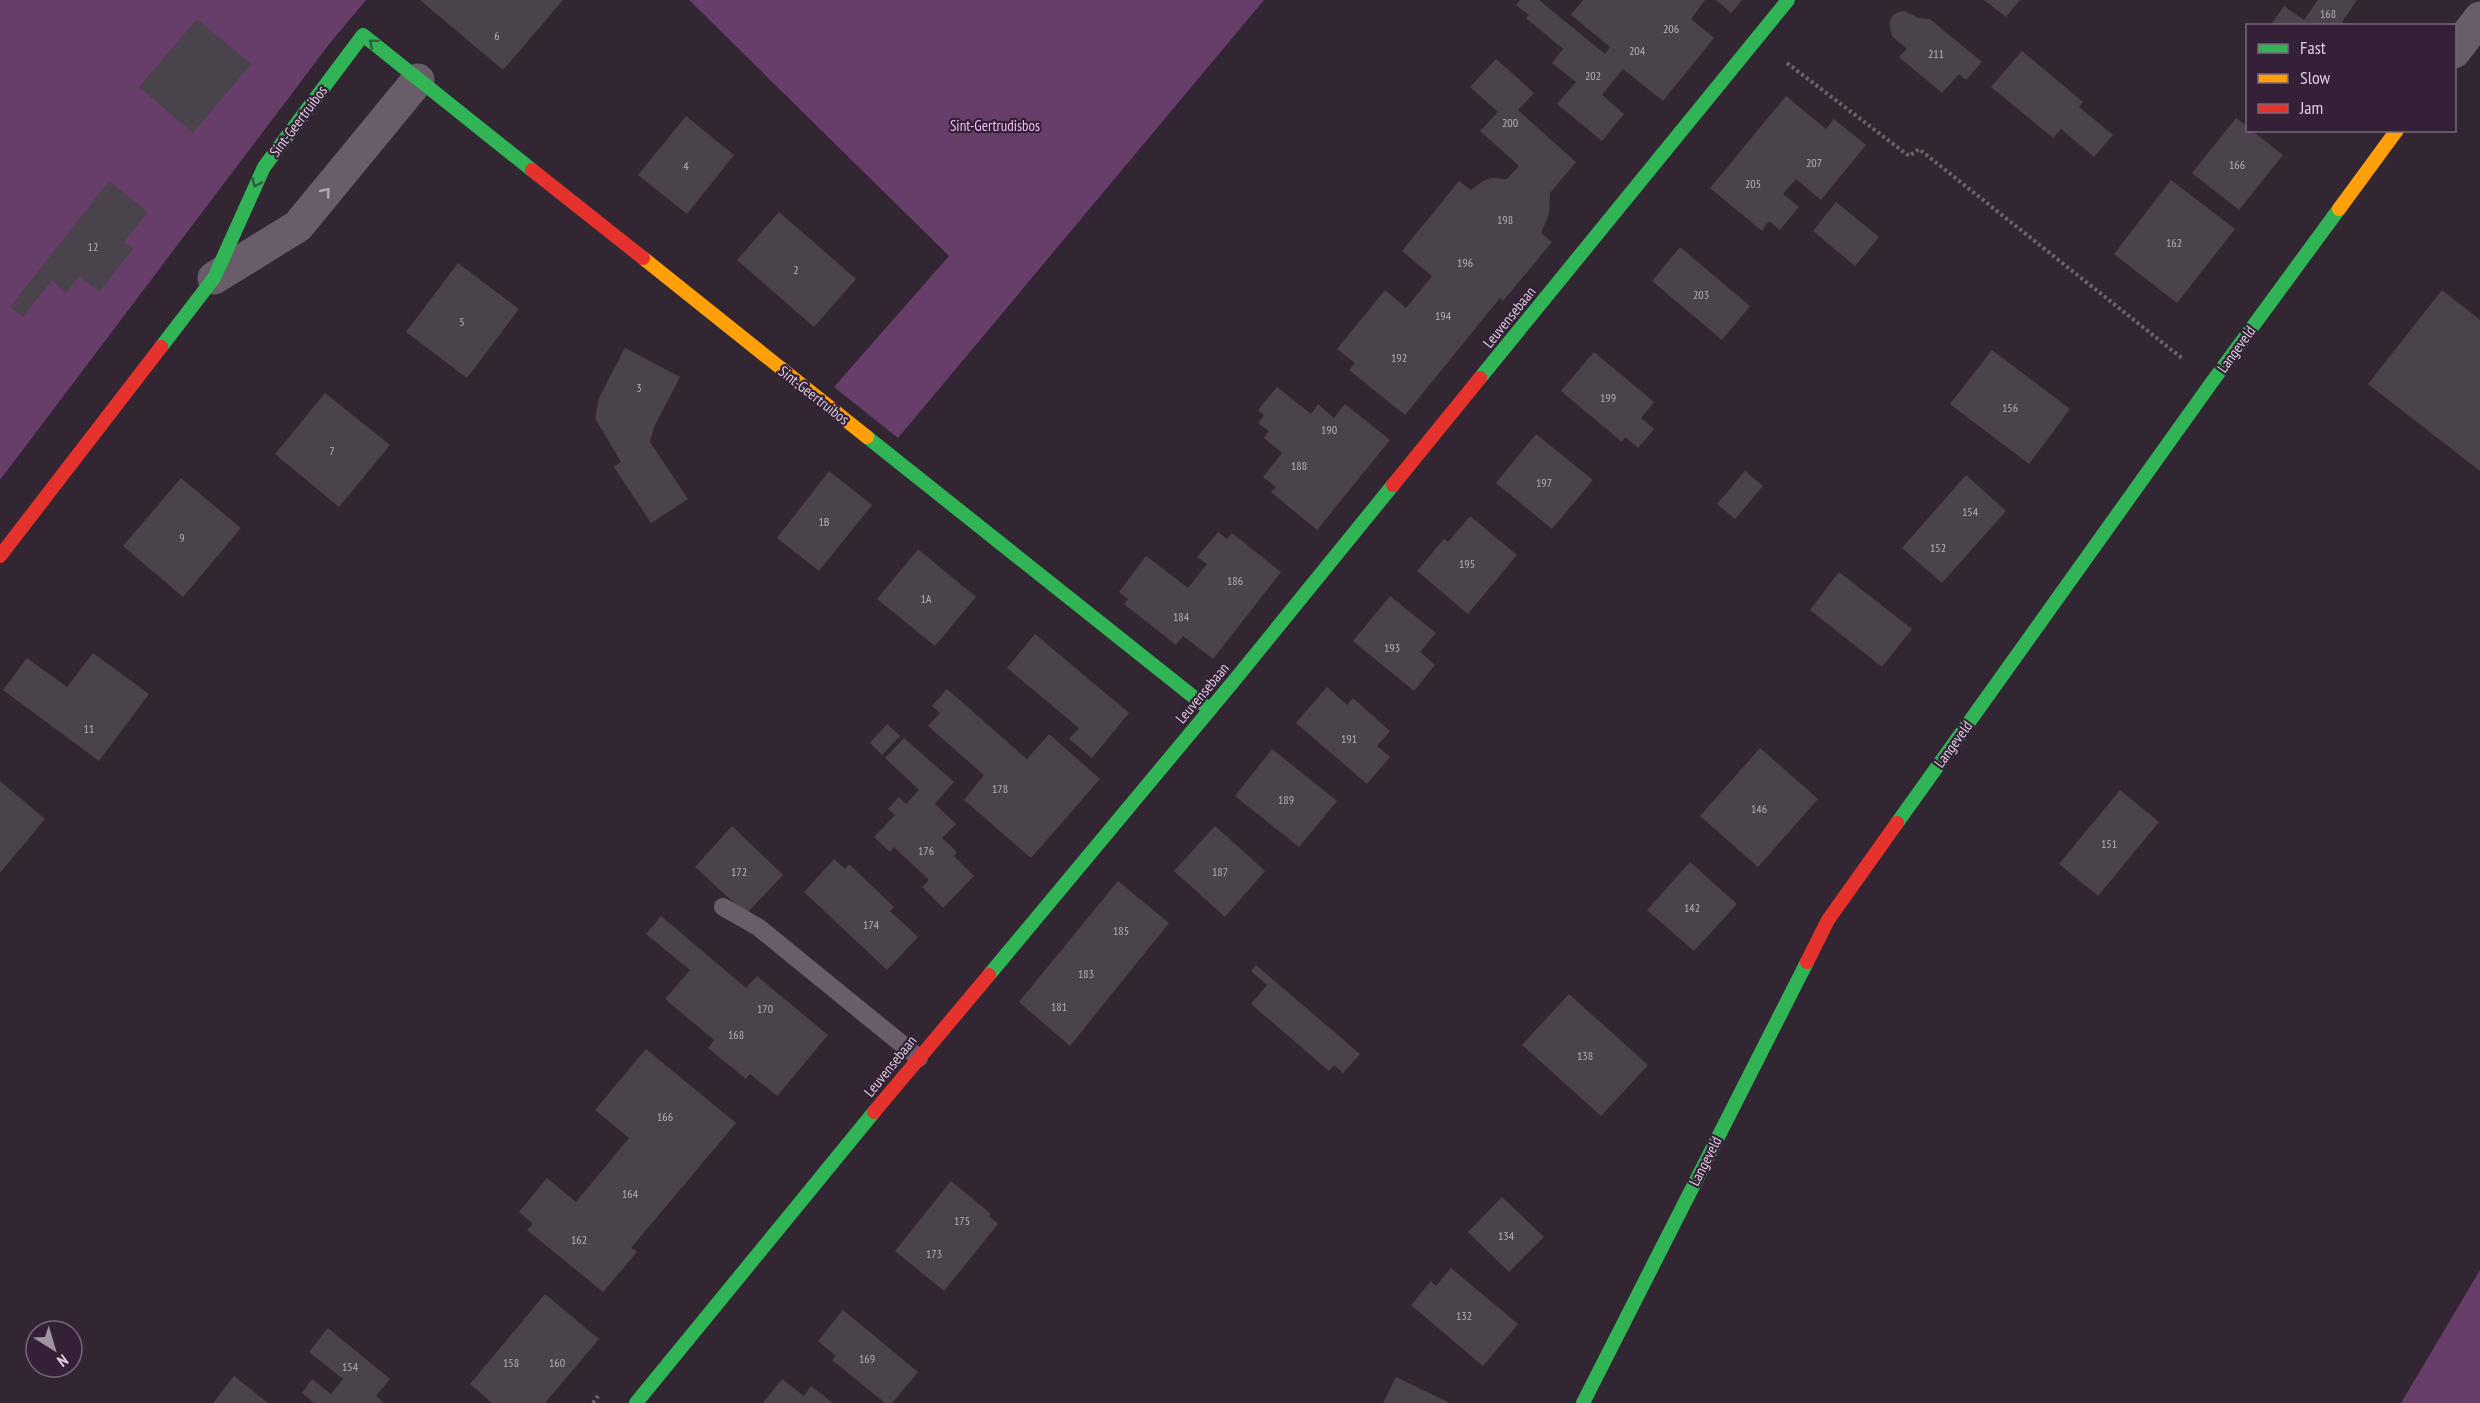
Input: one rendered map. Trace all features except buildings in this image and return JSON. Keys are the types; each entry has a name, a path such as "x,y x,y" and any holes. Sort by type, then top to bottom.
{"street":[{"name":"Leuvensebaan","path":"636,1403 919,1058 1210,710 1788,0"},
{"path":"2456,49 2480,18"},
{"name":"Sint-Geertruibos","path":"0,556 214,278 264,167 363,35 1210,710"},
{"name":"Sint-Geertruibos","path":"214,278 298,226 418,80"},
{"name":"Langeveld","path":"1583,1403 1828,920 2212,382 2396,132"}],"lane":[{"path":"723,907 758,927 919,1058"}],"path":[{"path":"1779,57 1909,156 1919,149 2212,382"}],"green space":[{"path":"0,0 366,0 330,43 0,480"},
{"name":"Sint-Gertrudisbos","path":"689,0 1264,0 898,438 834,387 949,256"},
{"path":"2480,1270 2480,1403 2401,1403"}],"traffic: fast":[{"path":"1480,378 1788,0"},
{"path":"161,347 214,278 264,167 363,35 532,170"},
{"path":"1897,823 2212,382 2339,209"},
{"path":"867,437 1210,710"},
{"path":"989,975 1233,682 1393,485"},
{"path":"1583,1403 1807,962"},
{"path":"636,1403 874,1112"}],"traffic: slow":[{"path":"2339,209 2396,132"},
{"path":"643,258 867,437"}],"traffic: jam":[{"path":"532,170 643,258"},
{"path":"0,556 161,347"},
{"path":"1393,485 1480,378"},
{"path":"1807,962 1828,920 1897,823"},
{"path":"874,1112 989,975"}]}
